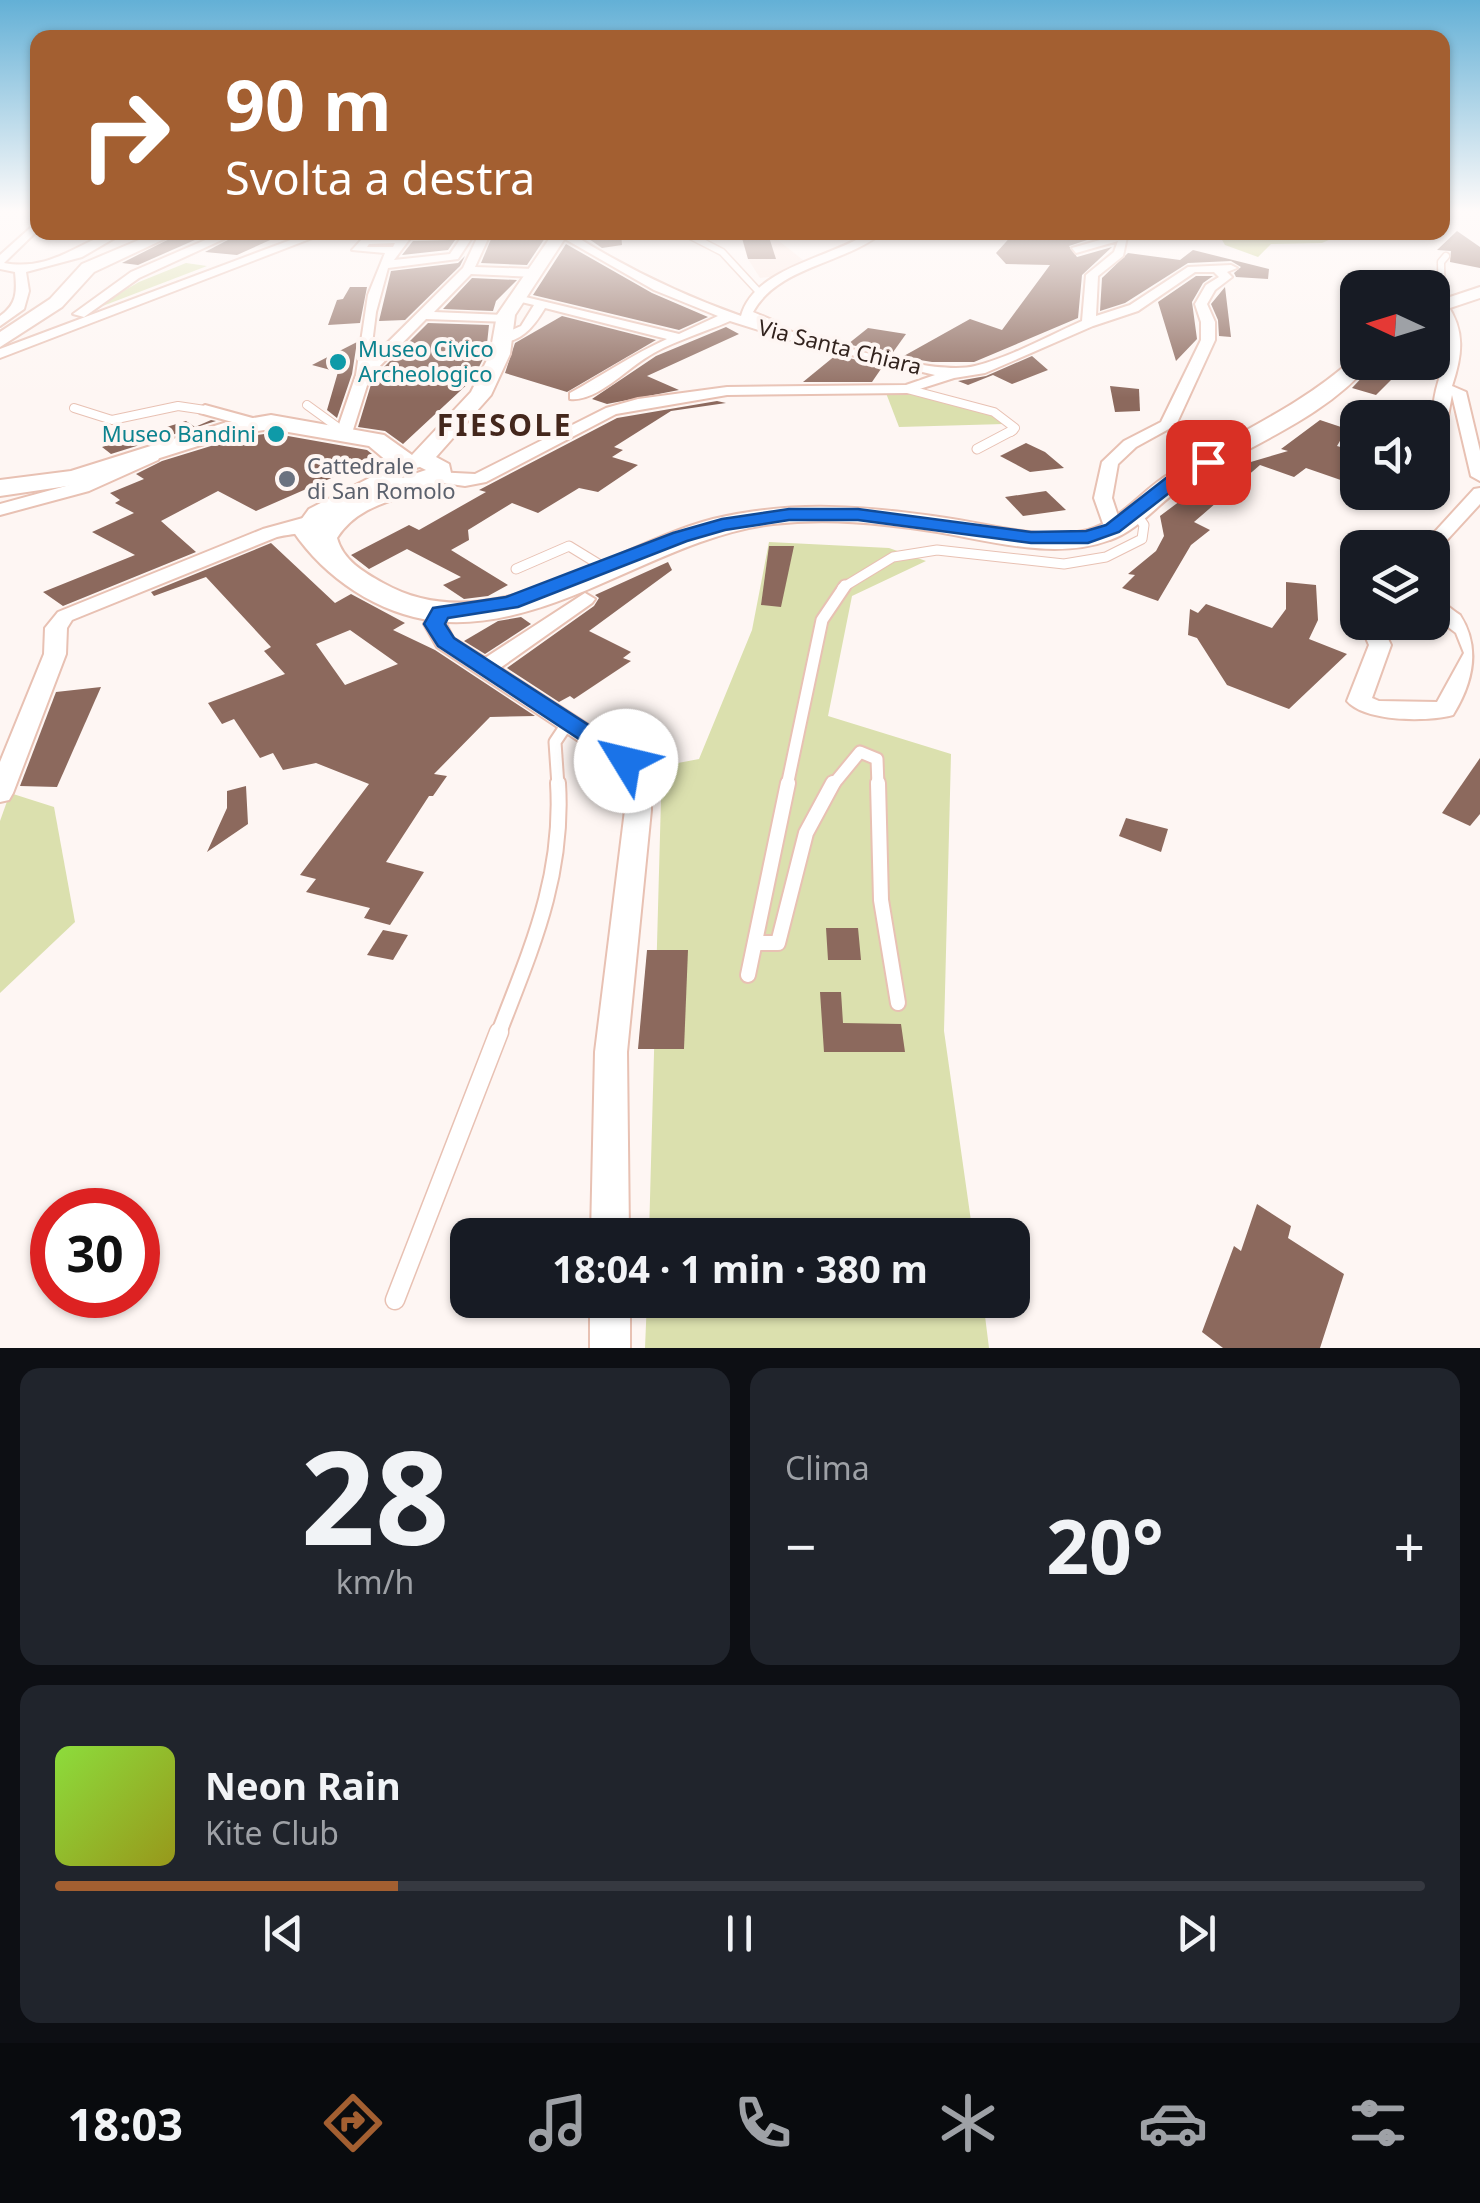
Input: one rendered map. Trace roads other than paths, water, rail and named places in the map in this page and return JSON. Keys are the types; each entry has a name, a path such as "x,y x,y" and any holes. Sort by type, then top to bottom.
{"main road":[{"path":"0,341 56,303 84,272"},
{"path":"534,273 517,297 503,329 500,354 480,395 411,472 324,512 325,540 357,579 398,604 440,613 510,603 708,529 789,514 858,514 1053,539 1088,537 1124,520 1172,482 1324,394 1340,380"},
{"path":"1450,303 1480,292"},
{"path":"0,488 74,478 254,423 278,422 376,440 411,472"}],"street":[{"path":"0,322 18,309 23,291 20,272"},
{"path":"67,328 67,322 144,272"},
{"path":"0,354 213,272"},
{"path":"339,432 363,376 366,325 382,272"},
{"path":"363,376 466,272"},
{"path":"510,272 534,273"},
{"name":"Via Santa Chiara","path":"627,272 672,296 764,330 952,374"},
{"path":"746,314 759,292 797,272"},
{"path":"1088,323 1092,274 1096,272"},
{"path":"411,472 465,481 480,478 611,411 727,391 906,389 952,374 980,370 1088,323 1134,308 1188,272"},
{"path":"1124,520 1102,498 1110,462 1130,444 1168,425 1208,340 1208,322 1201,304 1210,288 1226,277 1225,272"},
{"path":"517,297 676,337"},
{"path":"423,315 526,330 542,304"},
{"path":"746,314 787,325 800,322"},
{"path":"746,314 776,326 764,330"},
{"path":"575,396 626,368 639,356 728,317"},
{"path":"1450,319 1456,351 1450,370"},
{"path":"1442,400 1447,380"},
{"path":"1444,389 1459,392 1480,476"},
{"path":"205,410 254,423"},
{"path":"0,510 83,487 159,453"},
{"path":"1445,530 1480,492"},
{"path":"0,793 55,654 56,628 65,616 270,533 325,540"},
{"path":"484,670 585,599"},
{"path":"440,613 435,624 438,635 484,670 569,720 626,761 637,785 638,810 611,1052 610,1218"},
{"path":"1378,640 1380,644 1360,701 1374,709 1445,710 1475,653 1465,630 1450,618"},
{"path":"610,1318 610,1348"}],"lane":[{"path":"737,272 746,286 759,292"},
{"path":"906,389 994,412 1015,428 1007,436 976,448"},
{"path":"307,405 339,432"},
{"path":"74,408 112,420 178,406 205,410"},
{"path":"748,975 822,620 844,587 893,557 938,550 1064,564 1106,556 1142,540 1144,525 1124,520"},
{"path":"516,569 569,546 605,568"},
{"path":"395,1300 548,908 560,816 555,742 569,720"},
{"path":"755,943 778,943 791,915 804,840 846,762 860,752 877,760 881,900 898,1003"}],"place":[{"name":"Museo Civico Archeologico","path":"338,362"},
{"name":"Museo Bandini","path":"276,434"},
{"name":"Cattedrale di San Romolo","path":"287,479"}],"district":[{"name":"FIESOLE","path":"505,426"}]}
